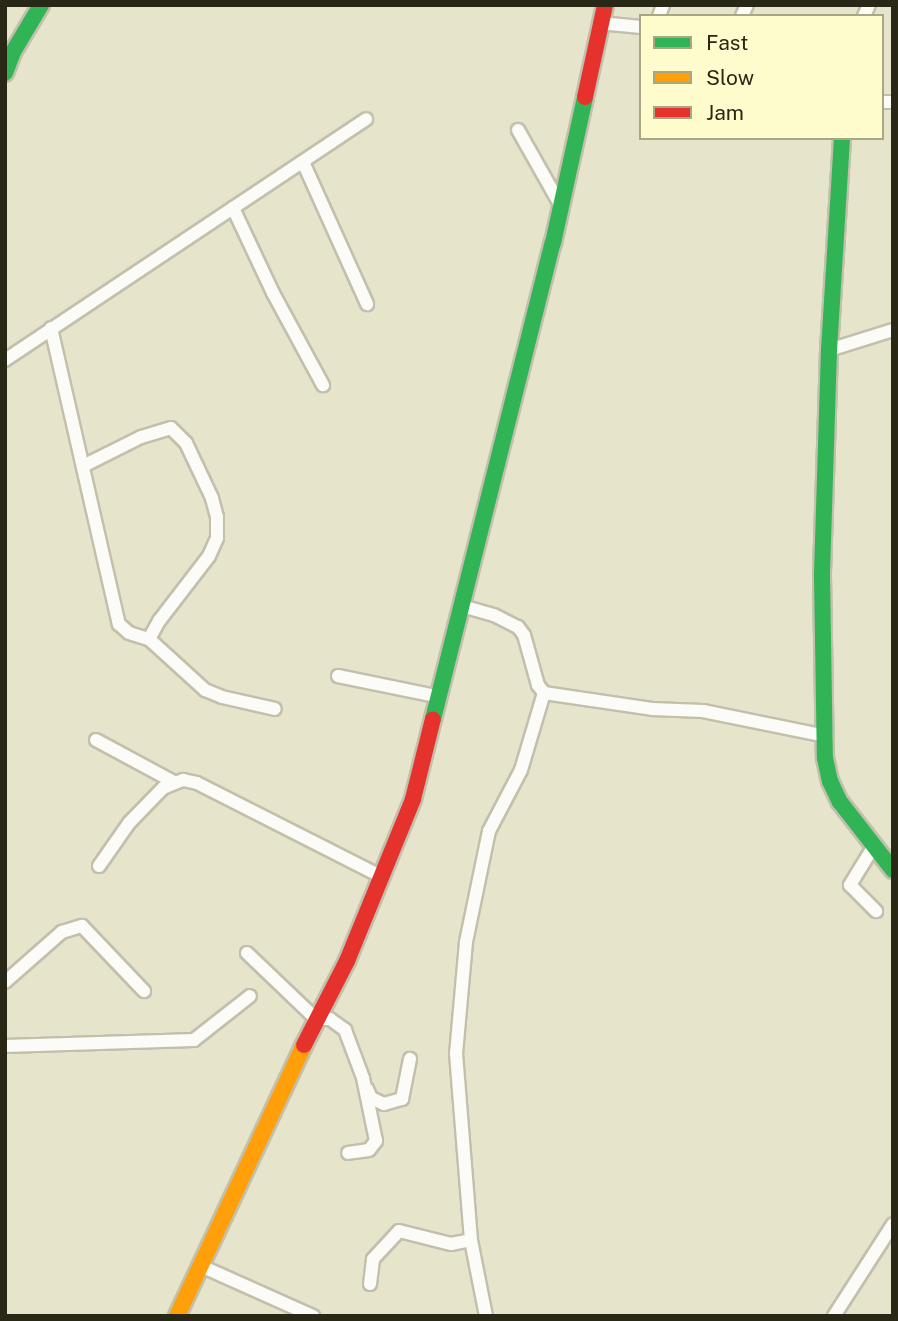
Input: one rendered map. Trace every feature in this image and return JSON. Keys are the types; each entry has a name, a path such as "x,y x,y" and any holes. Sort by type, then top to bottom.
{"street":[{"path":"5,73 41,5"},
{"path":"177,1316 316,1019 347,961 413,799 561,206 605,5"},
{"path":"600,23 639,27"},
{"path":"5,360 366,119"},
{"path":"518,130 561,206"},
{"path":"842,140 830,350 822,576 825,758 830,781 840,802 893,870"},
{"path":"303,162 367,304"},
{"path":"233,208 273,293 323,385"},
{"path":"51,328 119,624 129,633 149,639 205,690 222,697 275,709"},
{"path":"830,350 893,330"},
{"path":"83,466 153,432 171,428 186,443 212,498 217,517 217,538 209,556 159,621 149,639"},
{"path":"462,606 518,627 524,635 538,685 544,693 652,709 703,711 825,736"},
{"path":"338,676 440,697"},
{"path":"486,1316 471,1240 456,1054 466,942 489,831 521,770 544,693"},
{"path":"96,740 174,782"},
{"path":"99,866 129,823 163,788 183,780 197,783 382,877"},
{"path":"874,846 850,885 876,911"},
{"path":"5,982 62,932 82,926 144,991"},
{"path":"247,953 316,1019 330,1019 345,1030 371,1098 384,1104 402,1099 410,1059"},
{"path":"5,1046 194,1040 250,996"},
{"path":"348,1153 369,1150 376,1141 363,1078"},
{"path":"834,1316 893,1224"},
{"path":"370,1284 373,1259 399,1231 451,1244 471,1240"},
{"path":"201,1266 313,1316"}],"traffic: fast":[{"path":"5,73 13,52 41,5"},
{"path":"433,719 553,243 585,97"},
{"path":"842,140 829,350 822,576 825,758 830,781 840,802 893,870"}],"traffic: slow":[{"path":"177,1316 304,1045"}],"traffic: jam":[{"path":"585,97 605,5"},
{"path":"304,1045 347,961 413,799 433,719"}]}
